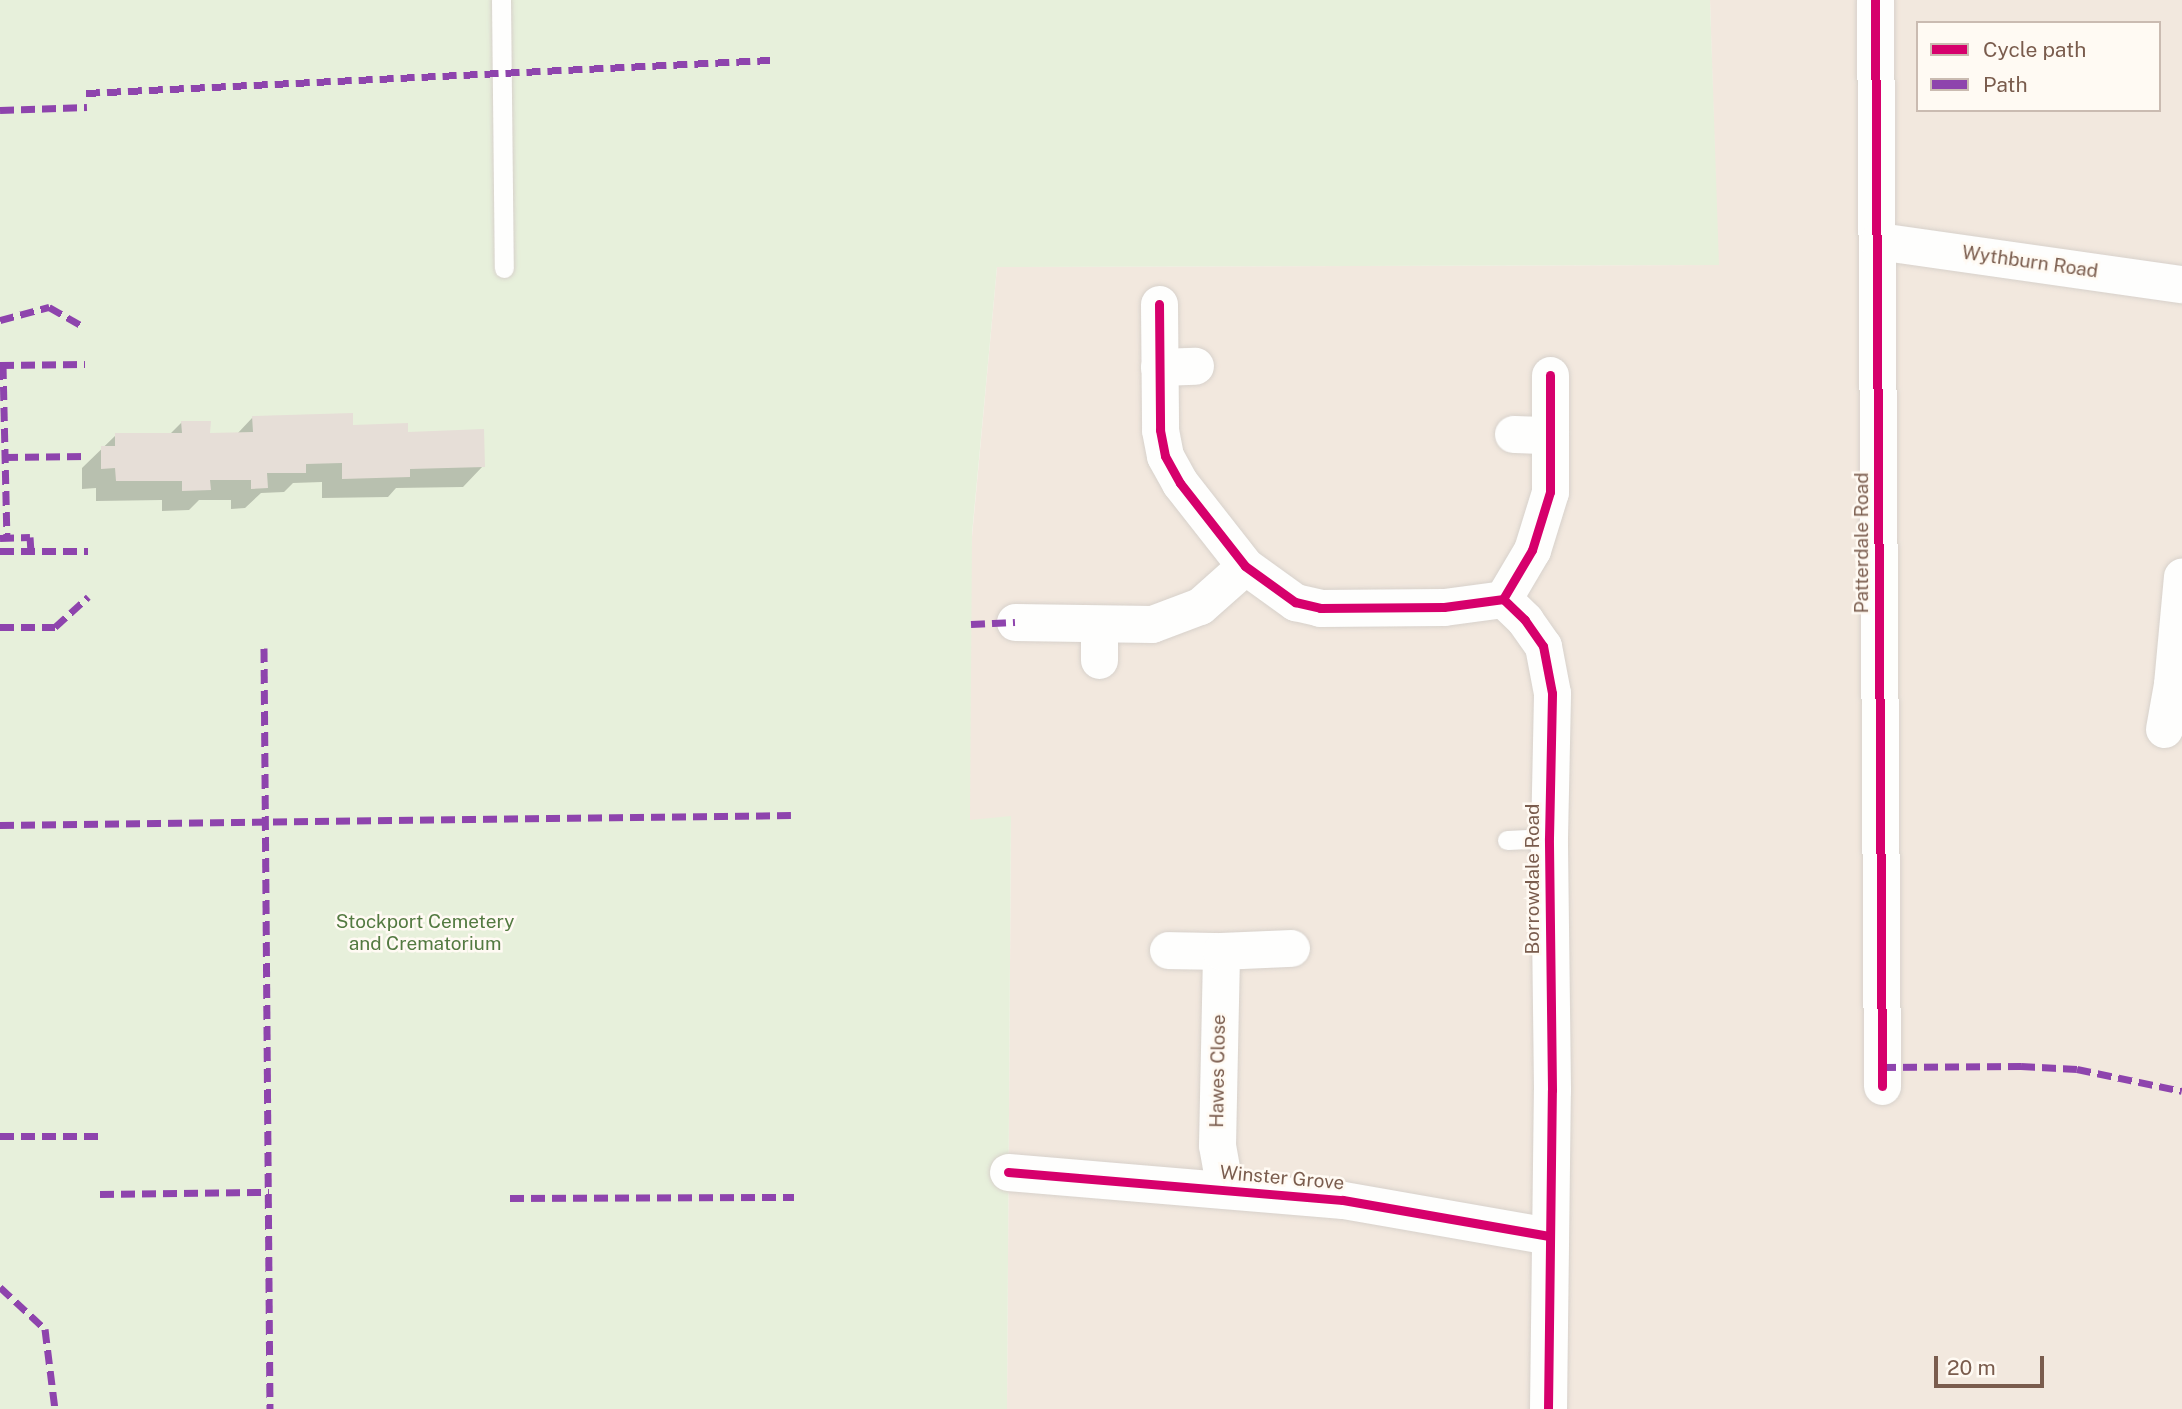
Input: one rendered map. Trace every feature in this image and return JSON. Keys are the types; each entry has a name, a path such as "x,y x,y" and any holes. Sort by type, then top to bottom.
{"street":[{"name":"Patterdale Road","path":"1875,0 1882,1086"},
{"name":"Wythburn Road","path":"1878,241 2182,284"},
{"path":"1159,304 1177,366 1160,430 1165,456 1180,483 1245,566 1295,602 1320,608 1444,607 1503,598 1532,550 1545,516 1550,492 1550,375"},
{"path":"1513,434 1550,435"},
{"path":"1015,622 1152,624 1200,606 1245,566"},
{"path":"2164,729 2172,684 2182,576"},
{"name":"Borrowdale Road","path":"1503,598 1525,620 1543,646 1550,677 1552,1090 1548,1409"},
{"path":"1099,624 1099,660"},
{"path":"1168,950 1291,948"},
{"name":"Hawes Close","path":"1221,951 1217,1145 1225,1190"},
{"name":"Winster Grove","path":"1009,1172 1343,1200 1549,1236"}],"lane":[{"path":"501,0 504,268"},
{"path":"1507,840 1549,838"}],"shaded area":[{"path":"1710,0 2182,0 2182,1409 1007,1409 1011,817 970,821 970,558 997,267 1718,265"}],"green space":[{"name":"Stockport Cemetery and Crematorium","path":"0,0 1710,0 1719,265 997,267 972,534 970,820 1011,816 1007,1409 0,1409"}],"building":[{"path":"353,413 353,425 408,423 408,432 484,429 485,467 410,469 410,477 342,479 342,463 306,464 306,473 267,473 268,488 251,489 251,480 210,480 211,490 182,491 182,481 116,481 115,468 101,469 101,446 115,446 115,433 182,433 181,421 211,421 210,433 253,432 252,416"}],"marked path":[{"path":"86,93 770,60"},
{"path":"0,110 87,107"},
{"path":"0,320 49,307 84,327"},
{"path":"0,365 85,364"},
{"path":"3,365 7,538"},
{"path":"4,457 87,456"},
{"path":"0,538 30,537 31,551"},
{"path":"0,551 88,551"},
{"path":"0,627 55,627 88,597"},
{"path":"971,624 1015,622"},
{"path":"264,648 270,1409"},
{"path":"0,825 791,815"},
{"path":"1882,1067 2021,1066 2077,1069 2182,1091"},
{"path":"0,1136 99,1136"},
{"path":"100,1194 269,1192"},
{"path":"510,1198 794,1197"},
{"path":"0,1287 45,1329 55,1409"}],"cycle path":[{"path":"1875,0 1882,1086"},
{"path":"1159,304 1160,430 1165,456 1180,483 1245,566 1295,602 1320,608 1444,607 1503,599"},
{"path":"1548,1409 1552,1090 1549,838 1552,693 1543,646 1525,620 1503,599 1532,550 1550,492 1550,375"},
{"path":"1008,1172 1343,1200 1549,1236"}]}
